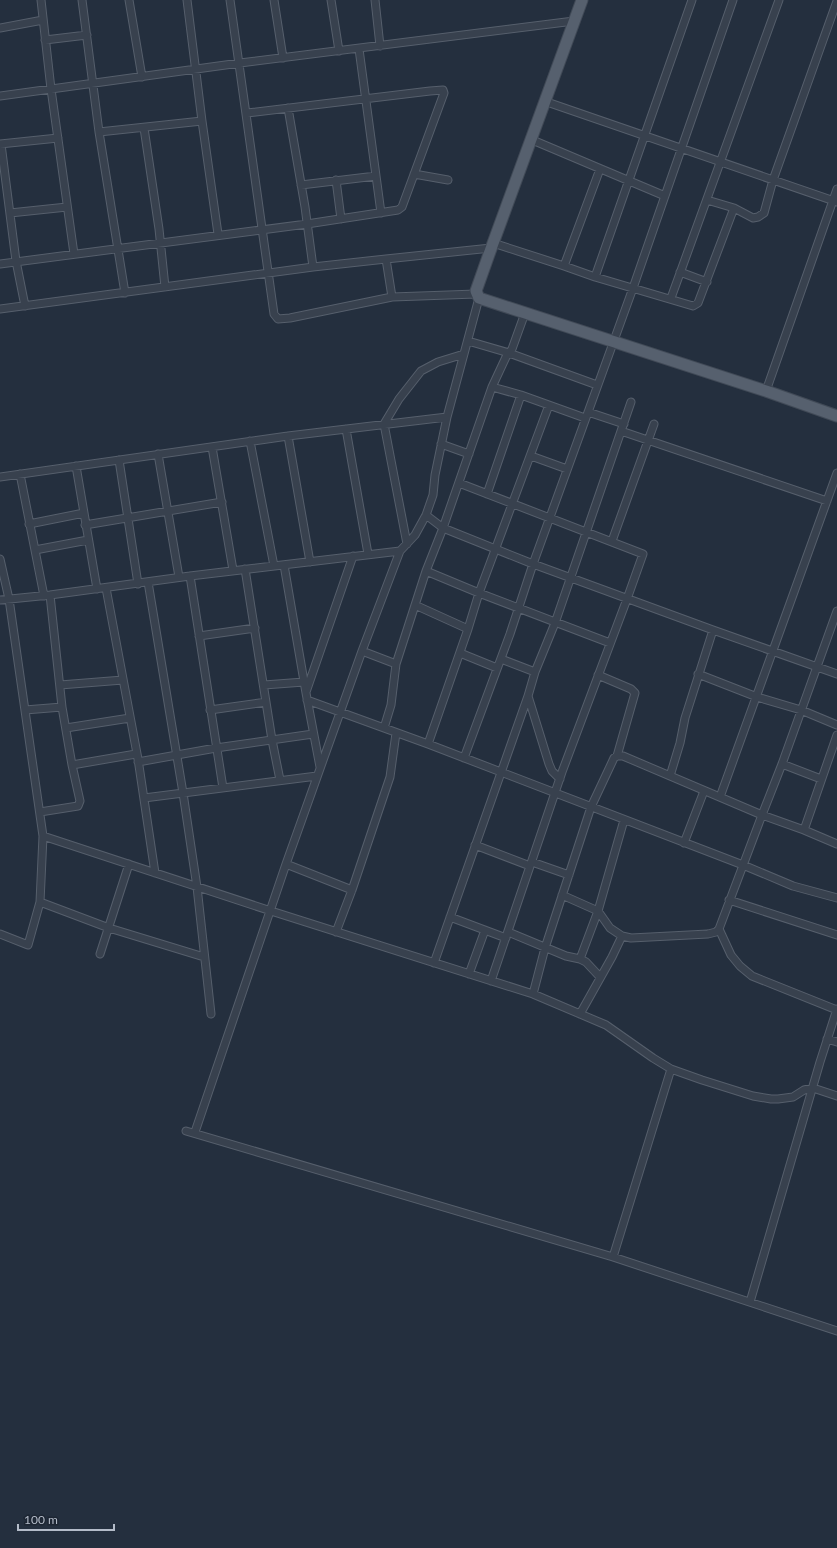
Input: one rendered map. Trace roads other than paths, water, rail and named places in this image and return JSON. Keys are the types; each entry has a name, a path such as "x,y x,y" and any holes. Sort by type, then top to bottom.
{"main road":[{"path":"582,0 492,246 478,296 525,313 766,391 837,416"}],"street":[{"path":"41,0 51,89 74,254"},
{"path":"82,0 99,132 119,248 125,293"},
{"path":"128,0 142,77"},
{"path":"187,0 218,234"},
{"path":"195,1132 286,864 362,651 400,551 414,535 426,515 433,495 435,475 447,417 468,341 478,296 392,297 290,318 278,319 274,314 230,0"},
{"path":"274,0 283,58"},
{"path":"331,0 339,51"},
{"path":"375,0 380,46"},
{"path":"595,277 646,135 692,0"},
{"path":"464,758 519,608 532,564 633,288 733,0"},
{"path":"671,298 778,0"},
{"path":"707,200 734,208 753,218 761,216 764,213 774,180 837,1"},
{"path":"0,28 43,20"},
{"path":"0,96 240,63 574,21"},
{"path":"45,40 87,35"},
{"path":"359,49 381,213"},
{"path":"0,264 395,211 401,208 444,96 443,90 247,113"},
{"path":"544,101 835,201"},
{"path":"288,108 313,267"},
{"path":"99,132 202,121"},
{"path":"144,128 165,287"},
{"path":"25,306 16,261 1,144 58,138"},
{"path":"530,139 665,196"},
{"path":"564,266 600,169"},
{"path":"414,174 448,180"},
{"path":"301,185 376,176"},
{"path":"336,180 341,219"},
{"path":"766,391 835,201 837,189"},
{"path":"10,213 67,207"},
{"path":"0,309 313,267 492,246 564,266 595,277 671,298 693,306 698,303 707,282 734,208"},
{"path":"386,259 392,297"},
{"path":"680,272 707,282"},
{"path":"384,728 392,700 396,664 426,571 460,483 492,387 512,349 525,313"},
{"path":"468,341 509,353 597,385"},
{"path":"407,544 384,424 398,399 421,371 438,362 464,354"},
{"path":"492,387 587,415 622,428 648,442 827,501"},
{"path":"487,494 521,395"},
{"path":"434,963 536,672 555,623 631,402"},
{"path":"428,744 479,593 549,405"},
{"path":"0,477 250,441 447,417"},
{"path":"612,541 654,424"},
{"path":"346,429 368,554"},
{"path":"288,436 310,562"},
{"path":"250,441 274,566"},
{"path":"441,444 469,454"},
{"path":"212,447 233,570"},
{"path":"158,454 179,577"},
{"path":"531,456 567,469"},
{"path":"119,460 138,584"},
{"path":"76,466 97,589"},
{"path":"720,797 837,473"},
{"path":"20,474 29,524 47,596 62,707 80,801 78,806 40,812"},
{"path":"460,483 643,554 555,793 491,981"},
{"path":"86,525 222,502"},
{"path":"29,524 84,513"},
{"path":"426,515 443,528 532,564 837,674"},
{"path":"35,550 88,540"},
{"path":"0,600 47,596 233,570 400,551"},
{"path":"306,696 353,556"},
{"path":"0,559 8,599 43,836 40,902 28,945 0,934"},
{"path":"284,564 306,696 320,768"},
{"path":"245,569 272,740 280,780"},
{"path":"426,571 555,623 610,643"},
{"path":"190,576 223,788"},
{"path":"148,582 183,793 211,1014"},
{"path":"106,588 138,762 155,873"},
{"path":"415,605 468,629"},
{"path":"562,895 598,911 610,928 622,936 631,938 642,939 669,935 708,934 716,932 720,929 729,900 782,764 837,611"},
{"path":"199,636 254,628"},
{"path":"670,776 698,674 713,630"},
{"path":"362,651 396,664"},
{"path":"460,653 497,668"},
{"path":"501,659 536,672"},
{"path":"698,674 757,697 801,710 837,725"},
{"path":"533,994 545,948 591,807 614,758 617,756 635,693 632,689 598,675"},
{"path":"60,684 123,680"},
{"path":"264,686 304,682"},
{"path":"306,696 340,712 684,842 793,886 837,898"},
{"path":"528,696 549,764 552,771 560,779"},
{"path":"210,710 266,702"},
{"path":"25,710 62,707"},
{"path":"66,728 130,718"},
{"path":"336,932 352,890 390,777 396,733"},
{"path":"138,762 216,748 313,734"},
{"path":"804,830 837,735"},
{"path":"72,764 136,754"},
{"path":"617,756 623,756 762,815 837,844"},
{"path":"782,764 821,779"},
{"path":"144,798 318,776"},
{"path":"684,842 704,791"},
{"path":"580,958 598,911 624,820"},
{"path":"43,836 196,887 533,994 612,1028 648,1055 671,1069 753,1096 778,1099 793,1096 804,1090 813,1088 837,1096"},
{"path":"476,845 569,875"},
{"path":"100,954 129,864"},
{"path":"286,864 352,890"},
{"path":"729,900 837,934"},
{"path":"40,902 109,928 204,957"},
{"path":"450,917 566,956 580,958 586,962 600,978"},
{"path":"720,929 732,955 740,966 752,976 837,1010 827,1039 750,1302"},
{"path":"469,974 486,930"},
{"path":"580,1014 622,936"},
{"path":"827,1039 837,1042"},
{"path":"613,1257 671,1069"},
{"path":"186,1131 195,1132 613,1257 837,1331"}]}
